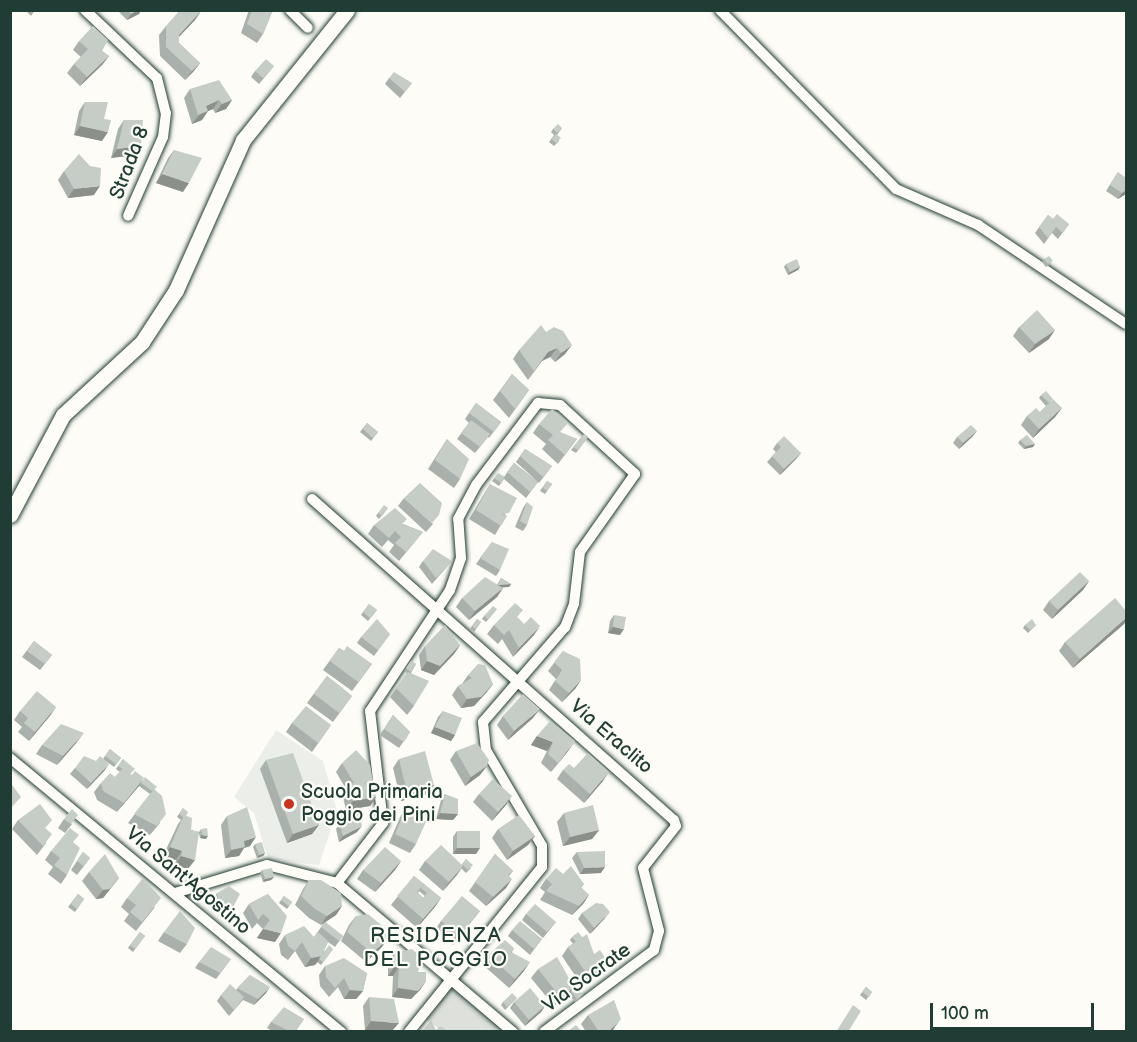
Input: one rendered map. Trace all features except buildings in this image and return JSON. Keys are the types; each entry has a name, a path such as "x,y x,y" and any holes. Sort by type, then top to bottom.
{"street":[{"name":"Strada 8","path":"85,10 157,78 166,113 159,147 128,216"},
{"path":"290,10 308,28"},
{"path":"10,515 63,415 141,342 176,290 243,140 347,10"},
{"path":"720,10 896,189 978,225 1126,324"},
{"path":"338,883 383,823 370,711 450,590 461,558 458,519 476,484 538,403 560,405 635,474 580,552 574,603 565,627 515,679 483,722 486,750 542,846 542,867 409,1032"},
{"name":"Via Eraclito","path":"312,499 670,813 676,826"},
{"name":"Via Sant'Agostino","path":"10,758 341,1032"},
{"name":"Via Socrate","path":"544,1032 654,950 659,931 642,868 676,826"},
{"path":"175,893 267,865 338,883 513,1032"}],"shaded area":[{"name":"Scuola Primaria Poggio dei Pini","path":"276,730 323,761 337,811 319,865 268,859 254,813 234,797"},
{"path":"453,984 507,1031 442,1031 426,1019"}],"place":[{"name":"Scuola Primaria Poggio dei Pini","path":"289,804"}],"district":[{"name":"RESIDENZA DEL POGGIO","path":"436,948"}]}
